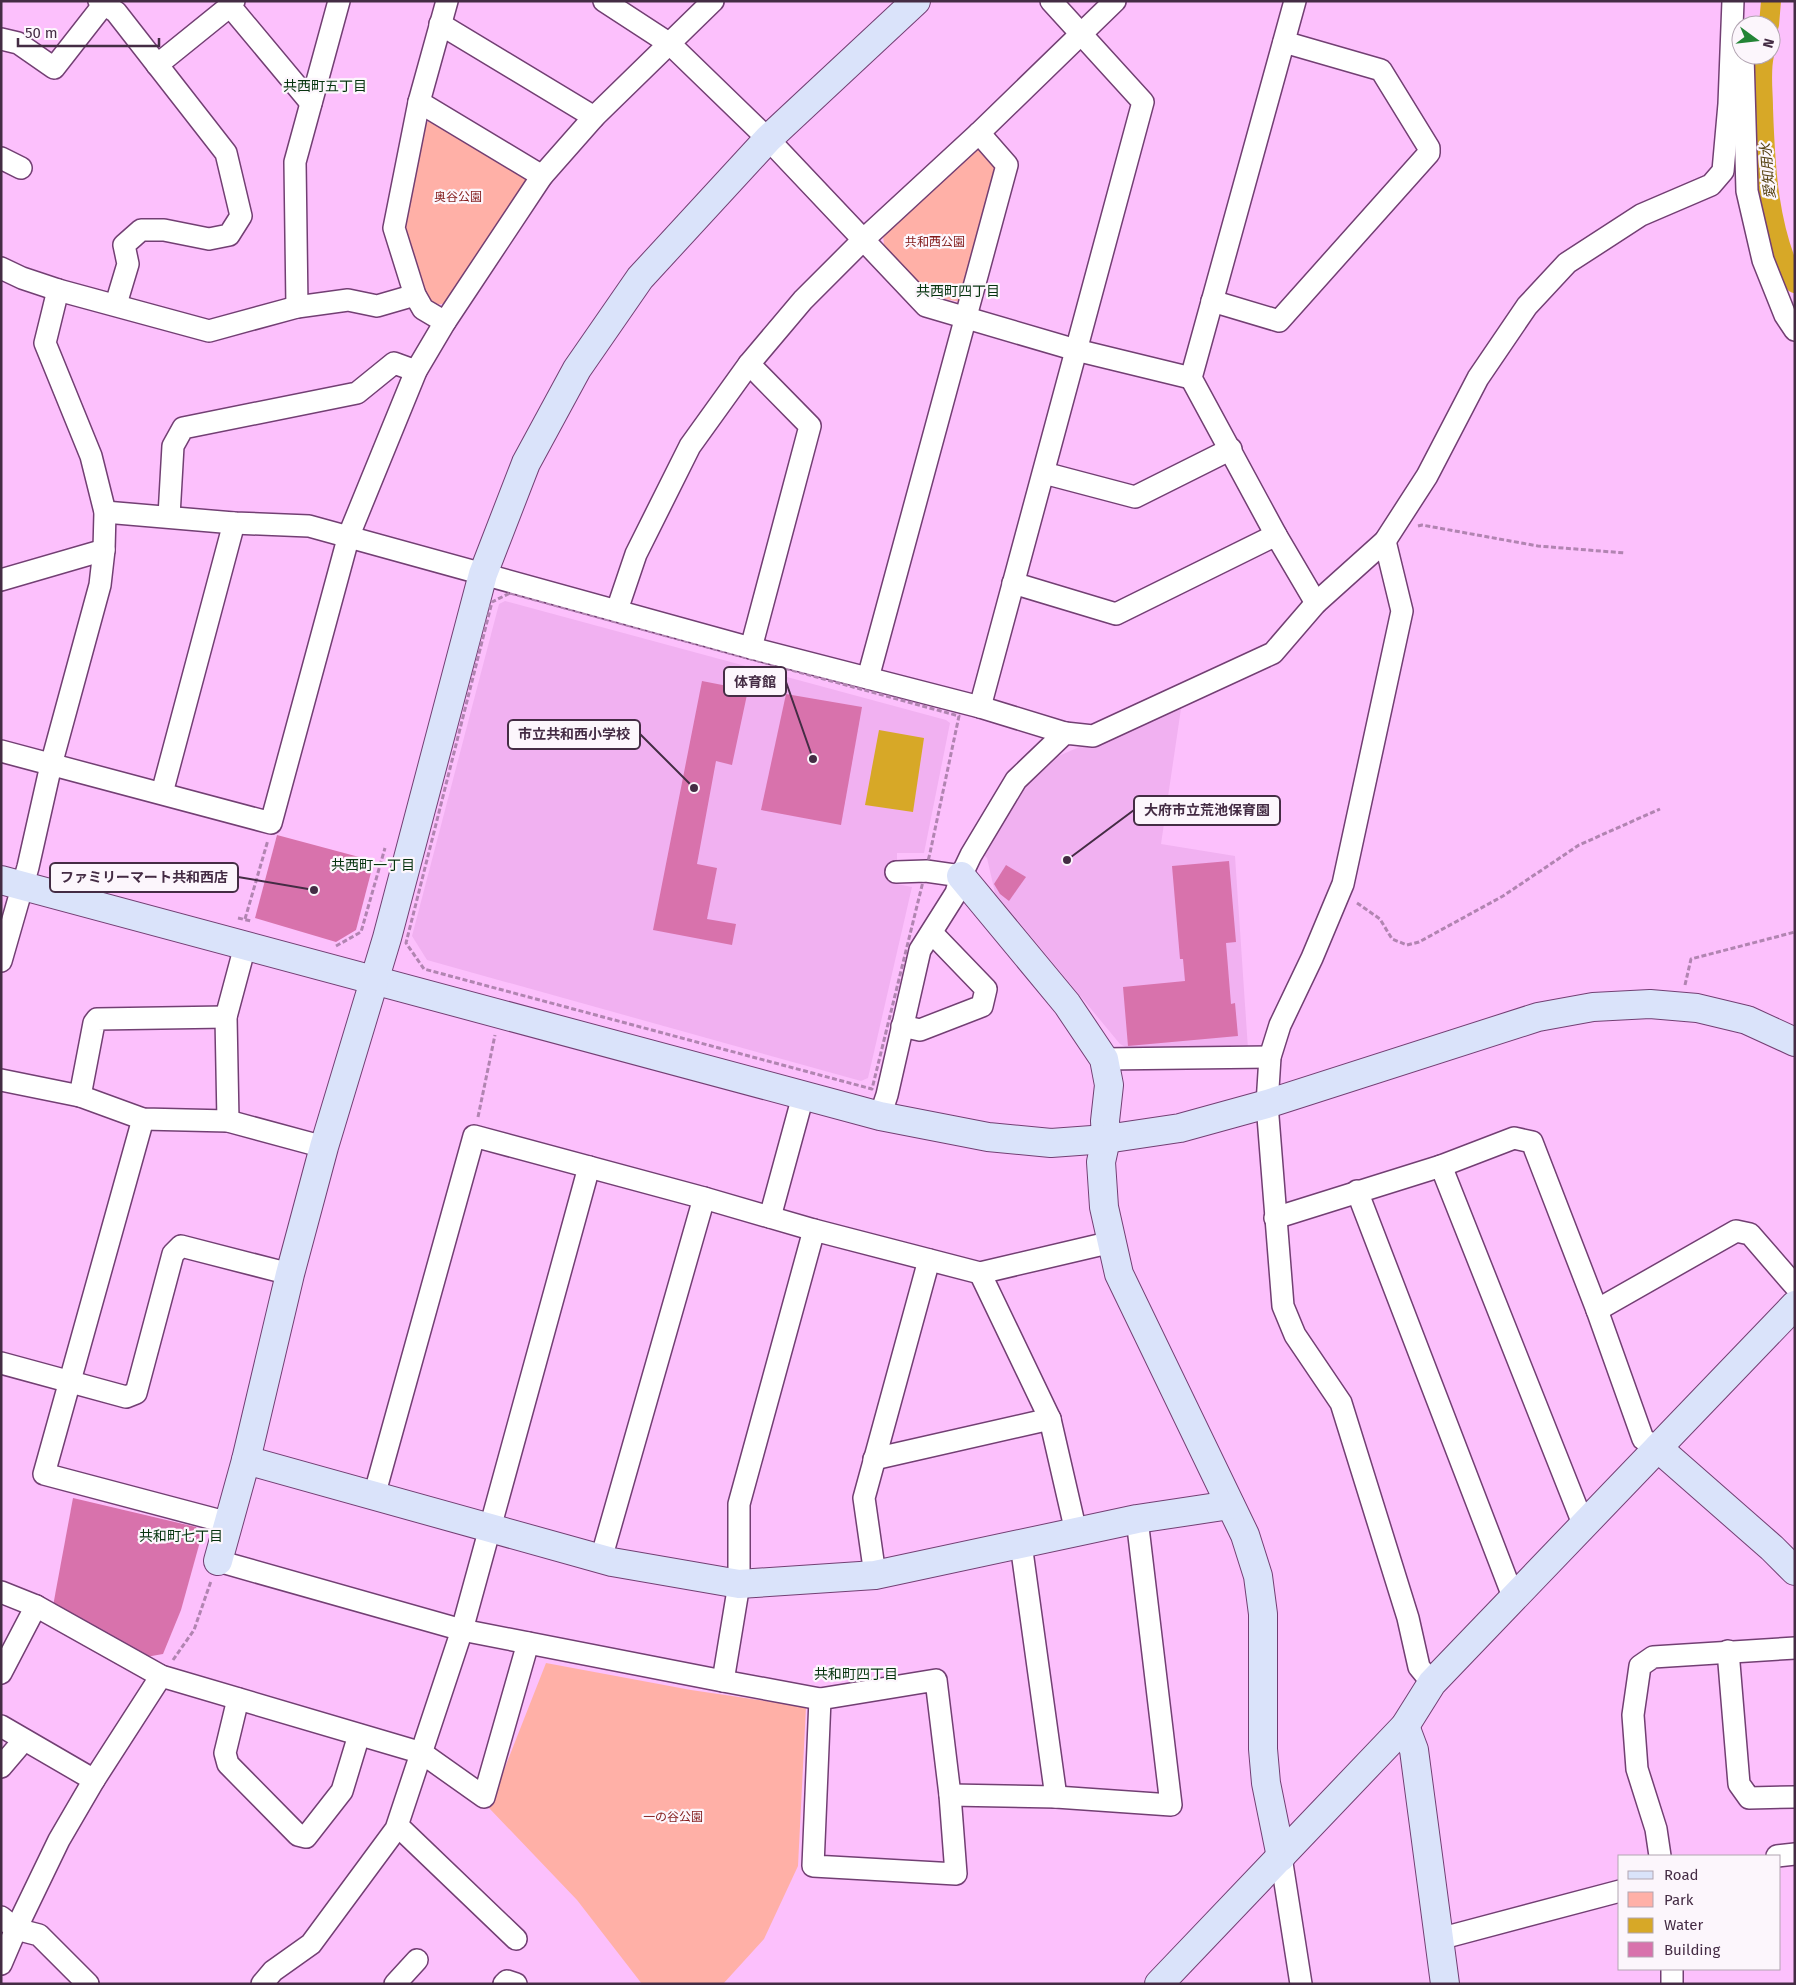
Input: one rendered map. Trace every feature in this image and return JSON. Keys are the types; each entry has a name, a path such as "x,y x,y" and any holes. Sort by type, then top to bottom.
{"street":[{"path":"298,307 295,162 339,1"},
{"path":"445,322 423,309 416,295 394,228 419,102 446,1"},
{"path":"604,1 670,44 768,139 926,306 1076,350 1191,378"},
{"path":"1,751 271,823 349,535 416,371 445,322 542,176 594,117 714,1"},
{"path":"820,1699 813,1866 956,1874 950,1795 936,1680 820,1699 462,1630 218,1562 246,1460 290,1274 324,1147 387,938 483,574 526,464 577,369 640,278 768,139 916,1"},
{"path":"980,707 1143,102 1051,1"},
{"path":"617,610 636,554 690,446 749,364 803,300 863,240 979,133 1115,1"},
{"path":"1294,1 1191,378 1276,535 1316,603"},
{"path":"105,512 234,523 309,526 349,535 751,648 980,707 1065,732 1093,736 1273,653 1316,603 1385,541 1427,476 1478,378 1526,306 1567,263 1641,215 1711,184 1723,171 1729,104 1734,1"},
{"path":"1741,1 1742,15"},
{"path":"1,39 18,43 54,68 101,3 116,12 226,153 241,216 229,235 208,239 164,230 141,230 124,245 128,264 116,304"},
{"path":"157,65 232,4 311,103"},
{"path":"440,24 594,117"},
{"path":"1212,301 1279,322 1429,153 1428,148 1381,70 1284,42"},
{"path":"1743,65 1747,190 1763,260 1785,315 1795,330"},
{"path":"419,102 542,176"},
{"path":"868,678 1007,165 979,133"},
{"path":"1,158 21,168"},
{"path":"1,268 22,278 58,290 209,330 298,307 348,300 377,306 416,295"},
{"path":"1,961 12,883 52,764 100,585 104,550 105,512 91,456 45,343 58,290"},
{"path":"168,516 173,446 183,428 357,393 394,363 416,371"},
{"path":"749,364 810,426 751,648"},
{"path":"1044,473 1135,497 1231,449"},
{"path":"162,793 234,523"},
{"path":"1013,584 1116,614 1276,535"},
{"path":"1385,541 1402,611 1342,884 1312,958 1280,1025 1270,1057 1267,1104 1283,1306 1295,1335 1341,1403 1408,1618 1419,1667 1432,1684"},
{"path":"1,580 104,550"},
{"path":"880,1116 887,1095 920,950 956,893 961,876 971,855 1016,780 1065,732"},
{"path":"896,872 926,871 961,876 1067,1004 1104,1059 1109,1085 1105,1121 1106,1140 1101,1162 1104,1207 1119,1274 1244,1535 1258,1576 1263,1614 1263,1749 1266,1782 1281,1856 1301,1984"},
{"path":"12,883 248,929 374,980 503,1013 880,1116 988,1137 1050,1143 1106,1140 1180,1128 1267,1104 1538,1017 1593,1007 1650,1004 1697,1008 1747,1020 1795,1042"},
{"path":"228,1121 226,1017 248,929"},
{"path":"902,1026 920,1030 982,1006 986,989 932,933"},
{"path":"80,1096 94,1023 97,1020 226,1017"},
{"path":"1104,1059 1270,1057"},
{"path":"1,1080 80,1096 142,1119 228,1121 324,1147"},
{"path":"770,1217 803,1096"},
{"path":"142,1119 71,1382 44,1474 228,1523"},
{"path":"374,1496 474,1136 704,1198 814,1230 980,1272 1112,1242"},
{"path":"1275,1218 1441,1166 1514,1138 1532,1142 1597,1310 1643,1439 1658,1448 1772,1548 1795,1572"},
{"path":"1441,1166 1584,1526"},
{"path":"263,1984 273,1970 311,1944 398,1826 462,1630 589,1167"},
{"path":"1357,1191 1514,1599"},
{"path":"601,1559 704,1198"},
{"path":"723,1680 739,1584 739,1504 814,1230"},
{"path":"1597,1310 1736,1231 1750,1234 1795,1286"},
{"path":"1,1363 126,1397 136,1393 173,1254 181,1246 290,1274"},
{"path":"875,1575 864,1498 930,1260"},
{"path":"980,1272 1050,1419 1076,1532"},
{"path":"1158,1984 1405,1726 1432,1684 1795,1305"},
{"path":"874,1459 1050,1419"},
{"path":"246,1460 601,1559 739,1584 875,1575 1137,1519 1230,1505"},
{"path":"950,1795 1056,1797 1171,1805 1137,1519"},
{"path":"1021,1544 1056,1797"},
{"path":"1,1592 36,1606 160,1676 422,1753 484,1797 528,1643"},
{"path":"1,1673 36,1606"},
{"path":"1660,1855 1656,1829 1637,1769 1633,1715 1640,1666 1653,1657 1795,1648"},
{"path":"1728,1651 1739,1784 1749,1798 1795,1797"},
{"path":"1,1964 8,1923 94,1780 160,1676"},
{"path":"238,1699 225,1753 228,1764 298,1835 306,1837 342,1791 359,1735"},
{"path":"1,1726 94,1780"},
{"path":"1405,1726 1414,1750 1446,1984"},
{"path":"1,1767 24,1740"},
{"path":"398,1826 516,1939"},
{"path":"1781,1856 1795,1854"},
{"path":"1439,1939 1618,1892"},
{"path":"8,1923 39,1935 88,1984"},
{"path":"395,1984 417,1960"},
{"path":"1672,1970 1672,1984"},
{"path":"504,1984 506,1981 516,1984"}],"path":[{"path":"1413,526 1422,525 1538,546 1625,553"},
{"path":"510,593 958,716 926,871 872,1089 424,969 406,943 492,602 510,593"},
{"path":"1339,892 1380,919 1392,940 1407,945 1419,942 1503,896 1579,845 1660,810"},
{"path":"248,929 271,823"},
{"path":"334,947 361,932 385,847"},
{"path":"236,917 248,929"},
{"path":"1680,1007 1691,959 1795,932"},
{"path":"474,1136 495,1034 503,1013"},
{"path":"160,1676 194,1630 218,1562"}],"shaded area":[{"path":"505,601 946,720 950,723 924,853 897,853 897,884 912,887 868,1078 861,1081 427,960 412,936 499,604"},
{"path":"1182,702 1161,844 1235,856 1248,1049 1133,1051 1120,1044 995,893 987,858 981,853 1026,781 1045,762"}],"green space":[{"name":"奥谷公園","path":"432,120 525,177 526,186 446,303 437,305 426,296 401,224 426,123"},
{"name":"共和西公園","path":"975,148 984,148 995,160 996,170 960,302 930,296 884,245 883,235"},
{"name":"一の谷公園","path":"546,1663 691,1690 806,1707 798,1866 764,1939 723,1984 642,1984 577,1900 489,1808"}],"water":[{"path":"879,730 924,738 913,812 865,805"}],"building":[{"path":"702,681 748,690 732,765 716,761 697,864 717,868 707,919 736,924 732,945 653,930"},
{"path":"786,694 862,707 841,825 761,810"},
{"path":"277,835 374,861 356,930 336,942 255,918"},
{"path":"1229,861 1236,942 1226,943 1231,1004 1235,1003 1238,1036 1128,1046 1123,987 1185,981 1183,959 1180,959 1172,866"},
{"path":"1006,865 1026,877 1009,901 1000,894 994,884"},
{"path":"73,1498 196,1527 201,1538 181,1610 163,1654 146,1657 53,1606"}],"waterway":[{"name":"愛知用水","path":"1770,15 1771,1"},
{"name":"愛知用水","path":"1763,65 1764,131 1770,198 1779,241 1795,283"}],"place":[{"name":"体育館","path":"813,759"},
{"name":"市立共和西小学校","path":"694,788"},
{"name":"大府市立荒池保育園","path":"1067,860"},
{"name":"ファミリーマート共和西店","path":"314,890"}],"district":[{"name":"共西町五丁目","path":"325,86"},
{"name":"共西町四丁目","path":"958,291"},
{"name":"共西町一丁目","path":"373,865"},
{"name":"共和町七丁目","path":"181,1536"},
{"name":"共和町四丁目","path":"856,1674"}]}
